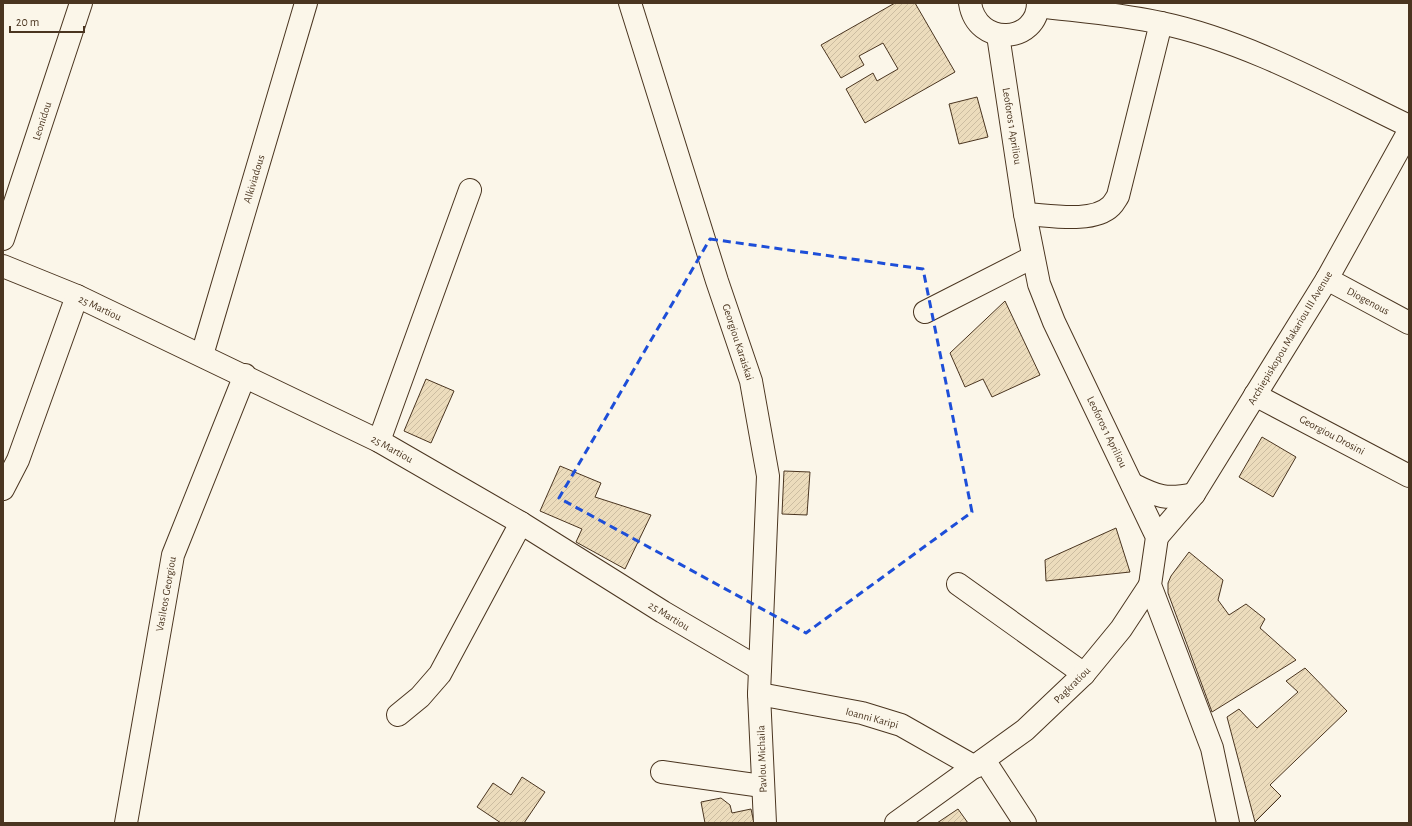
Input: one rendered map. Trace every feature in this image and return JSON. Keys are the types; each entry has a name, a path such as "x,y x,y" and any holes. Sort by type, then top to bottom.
{"street":[{"name":"Leonidou","path":"3,239 81,3"},
{"name":"Alkiviadous","path":"202,355 306,3"},
{"name":"Georgiou Karaiskai","path":"630,3 717,281 751,381 768,476 759,694"},
{"path":"970,3 972,15 978,24 987,32 998,35 1009,35 1020,32 1028,26 1035,17 1038,5 1161,22 1217,39 1259,55 1409,126"},
{"path":"1025,214 1086,217 1101,212 1111,206 1118,196 1161,22"},
{"name":"Leoforos 1 Apriliou","path":"998,35 1025,214 1039,284 1054,322 1157,537"},
{"name":"Archiepiskopou Makariou III Avenue","path":"1157,537 1194,494 1326,279 1401,165 1409,131"},
{"path":"379,441 470,190"},
{"path":"925,312 1033,258"},
{"name":"25 Martiou","path":"3,266 76,296 245,375 379,441 521,523 663,612 760,670"},
{"name":"Diogenous","path":"1326,279 1409,323"},
{"path":"3,489 18,460 76,296"},
{"name":"Vasileos Georgiou","path":"126,823 173,555 245,375"},
{"name":"Georgiou Drosini","path":"1255,395 1409,476"},
{"path":"1132,484 1156,496 1175,498 1194,494"},
{"path":"398,716 420,697 440,674 521,523"},
{"path":"1157,537 1150,585 1212,748 1228,823"},
{"path":"958,584 1084,674"},
{"name":"Pagkratiou","path":"896,823 1025,730 1084,674 1121,629 1150,585"},
{"name":"Ioanni Karipi","path":"759,694 862,713 901,725 979,764"},
{"name":"Pavlou Michaila","path":"759,694 762,786 765,823"},
{"path":"979,764 1025,823"},
{"path":"662,772 762,786"}],"highlighted area":[{"path":"710,239 923,269 972,512 806,633 559,498"}],"building":[{"path":"895,3 915,3 955,72 865,123 846,89 873,73 877,81 898,69 883,43 859,56 864,65 841,78 821,45"},
{"path":"977,97 988,137 959,144 949,104"},
{"path":"1005,301 1040,375 992,397 983,379 965,387 950,353"},
{"path":"426,379 454,391 431,443 404,431"},
{"path":"1262,437 1296,457 1273,497 1239,477"},
{"path":"560,466 601,483 595,497 651,515 625,569 576,542 582,529 540,511"},
{"path":"784,471 810,472 807,515 782,514"},
{"path":"1116,528 1130,572 1046,581 1045,560"},
{"path":"1189,552 1223,580 1218,600 1229,615 1246,604 1265,619 1260,628 1296,660 1212,712 1168,593 1168,583 1171,576"},
{"path":"1305,668 1347,711 1270,785 1281,796 1255,822 1227,717 1239,709 1257,728 1298,692 1286,681"},
{"path":"522,777 545,792 524,823 501,823 477,807 493,783 511,795"},
{"path":"721,798 730,805 732,813 751,809 754,823 705,823 701,802"},
{"path":"958,809 968,823 937,823"}]}
